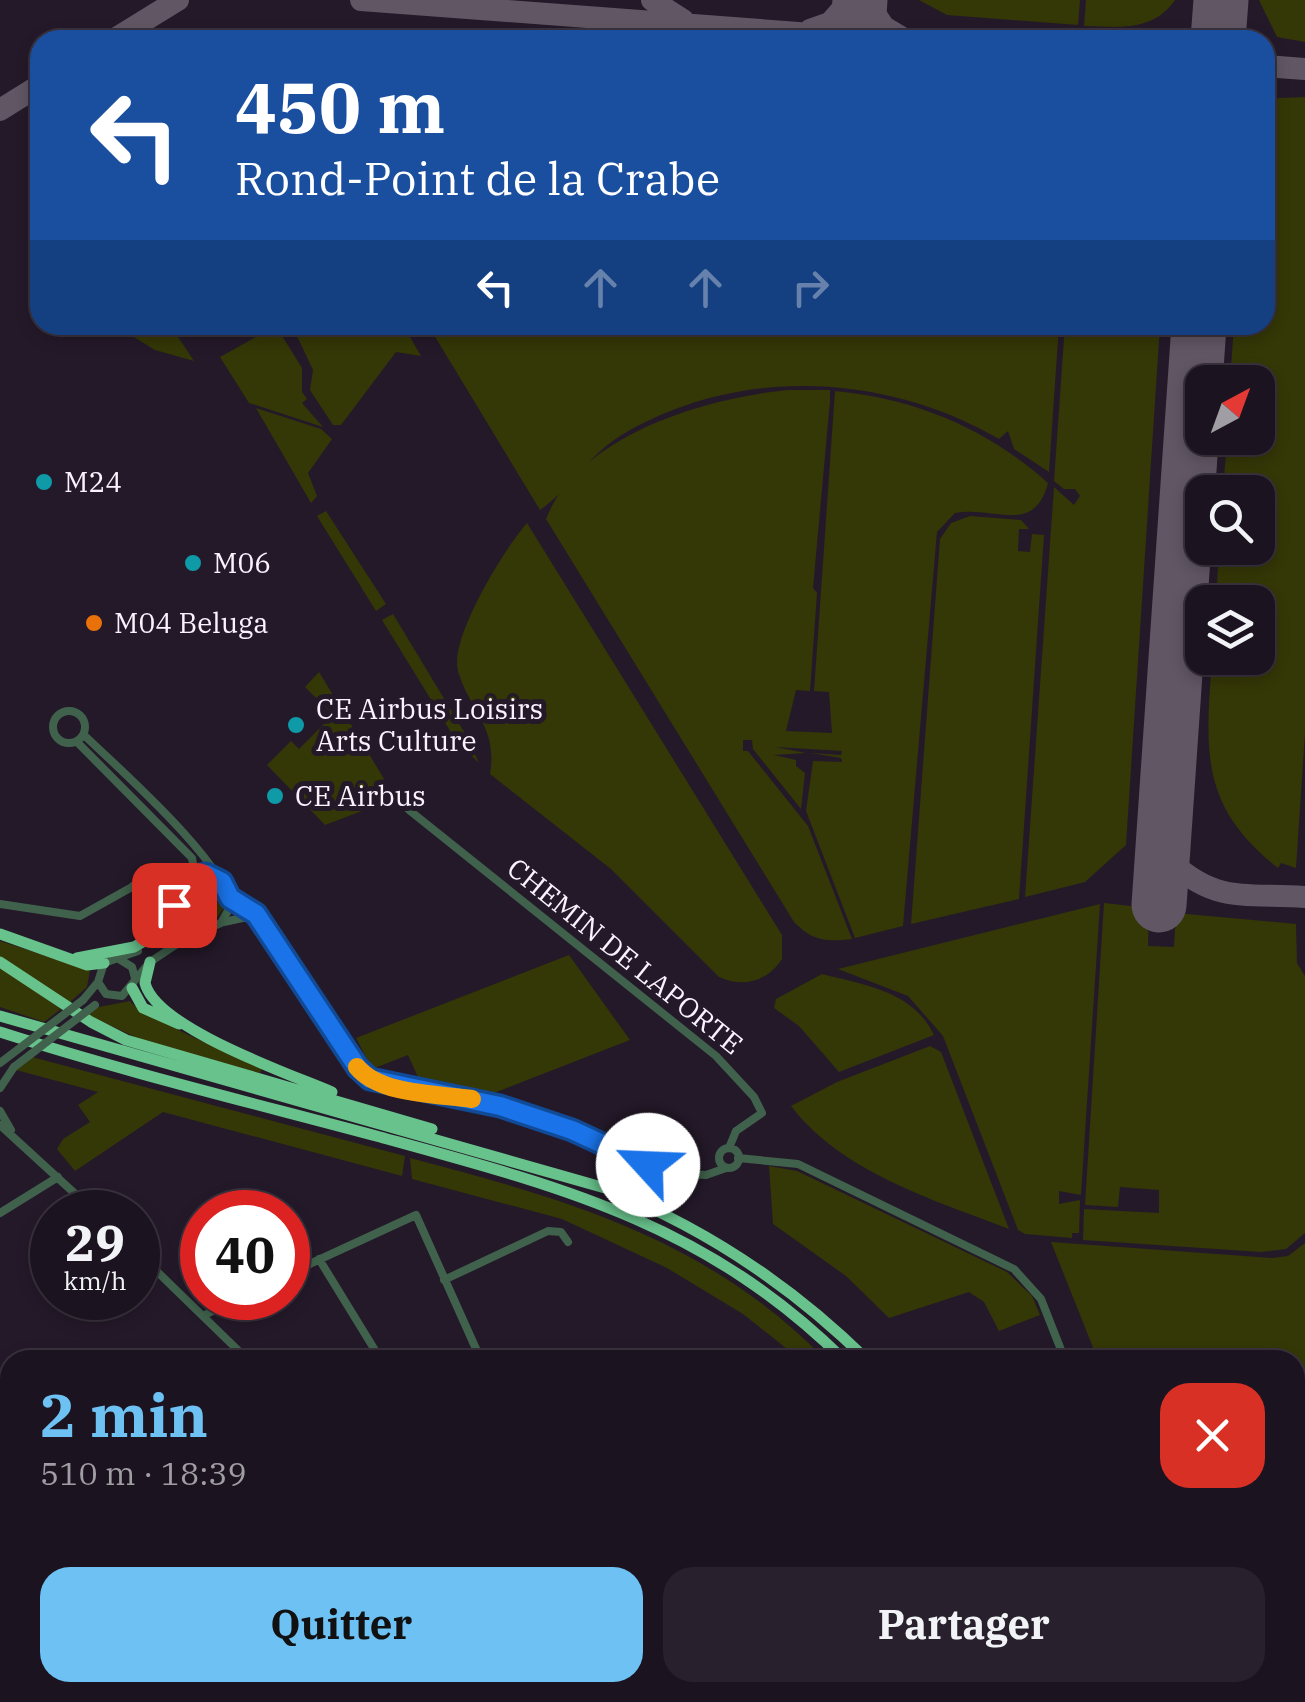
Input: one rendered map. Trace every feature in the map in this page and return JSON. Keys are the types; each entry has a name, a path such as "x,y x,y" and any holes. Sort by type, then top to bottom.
{"highway":[{"path":"72,958 134,947 162,931"},
{"path":"0,934 86,964 104,963"},
{"path":"0,962 91,1022 126,1040 382,1113"},
{"path":"150,962 145,978 149,994 206,1036"},
{"path":"134,983 143,1008 255,1062 482,1150"},
{"path":"0,1016 605,1188 690,1226 763,1271 855,1350"},
{"path":"0,1035 507,1172 604,1203 675,1235 742,1275 790,1310 833,1350"}],"street":[{"path":"195,875 192,858 80,738 182,832 222,882 230,898 229,912 221,923"},
{"name":"CHEMIN DE LAPORTE","path":"409,810 726,1067 762,1108 760,1117 733,1135 729,1148 719,1159 696,1174"},
{"path":"198,930 186,925 176,913 177,890 195,875 206,874 222,882"},
{"path":"0,904 80,916 133,886 149,882 177,890"},
{"path":"133,886 161,891 174,902"},
{"path":"230,898 246,905 262,924 358,1068 370,1079 500,1106 572,1130 659,1170 696,1174 736,1165 738,1158"},
{"path":"0,1063 82,1000 98,982 104,963 144,948 176,913"},
{"path":"0,1088 14,1068 109,996 122,996 150,962 198,930 247,917 262,924"},
{"path":"119,959 132,967 134,983"},
{"path":"98,982 109,996"},
{"path":"0,1110 14,1134"},
{"path":"0,1124 72,1190"},
{"path":"729,1148 738,1158 773,1158 798,1164 1014,1269 1041,1299 1061,1350"},
{"path":"719,1159 726,1168"},
{"path":"0,1214 58,1177"},
{"path":"310,1263 416,1215 476,1350"},
{"path":"444,1280 548,1231 562,1232 568,1242"},
{"path":"319,1259 376,1350"},
{"path":"160,1274 180,1294"},
{"path":"207,1320 238,1350"}],"shaded area":[{"path":"919,0 1080,0 1078,25 947,15"},
{"path":"1086,0 1175,0 1146,23 1110,27 1084,26"},
{"path":"1259,0 1305,0 1305,42 1277,37"},
{"path":"1305,97 1305,733 1296,868 1281,863 1278,868 1233,821 1220,798 1209,748 1211,675 1275,675 1275,585 1217,585 1218,565 1275,565 1275,475 1224,475 1226,455 1275,455 1275,365 1231,365 1233,335 1275,335 1275,101"},
{"path":"131,335 177,335 194,361 155,350"},
{"path":"260,335 282,335 302,368 302,392 307,399 302,403 323,427 249,403 220,357"},
{"path":"409,335 421,356 396,352 341,425 333,425 310,390 313,370 297,336"},
{"path":"434,335 1058,335 1049,472 1014,449 1008,431 999,439 955,417 909,401 861,390 813,386 764,388 716,396 670,411 625,433 540,510"},
{"path":"1064,335 1159,335 1126,845 1085,882 1025,897 1054,487 1074,505 1080,496 1075,489 1064,489 1054,481"},
{"path":"788,390 830,390 830,401 813,588 817,593 810,691 796,690 786,731 832,733 829,692 814,691 835,391 894,401 949,419 1000,447 1048,483 1042,499 1023,514 955,513 937,532 903,926 855,938 806,811 813,761 842,762 841,758 810,753 841,755 842,751 775,747 806,753 774,755 796,760 796,766 805,773 801,809 753,749 752,740 743,740 743,751 748,751 808,826 852,939 820,939 794,922 546,519 563,489 587,464 616,443 685,412"},
{"path":"256,408 321,429 332,439 308,473 317,496 311,503"},
{"path":"326,511 386,604 376,611 317,516"},
{"path":"970,516 1021,520 1029,529 1019,529 1018,551 1030,552 1032,534 1044,535 1019,899 911,924 940,539 951,523"},
{"path":"527,523 782,935 782,959 762,978 737,982 719,977 611,869 490,774 487,732 463,685 457,656 481,594"},
{"path":"393,614 479,763 457,742 382,620"},
{"path":"319,672 389,787 391,800 325,825 267,765 291,741 299,749 333,715 305,687"},
{"path":"204,879 218,884 226,905 213,923 191,923 193,908 184,890"},
{"path":"1104,903 1149,908 1148,946 1174,947 1176,913 1296,924 1297,963 1305,976 1305,1233 1286,1249 1261,1252 1083,1240 1084,1209 1159,1213 1159,1190 1120,1187 1118,1207 1085,1205"},
{"path":"1100,904 1081,1195 1059,1191 1059,1204 1080,1200 1079,1233 1072,1233 1072,1238 1025,1234 1018,1230 943,1036 908,996 838,969"},
{"path":"0,941 90,970 87,987 69,1003 0,956"},
{"path":"569,955 630,1040 489,1095 422,1086 408,1055 372,1069 356,1038"},
{"path":"0,966 61,1009 44,1022 0,1007"},
{"path":"822,974 901,999 925,1020 934,1035 839,1072 799,1026 774,1008 776,999"},
{"path":"130,1001 169,1026 262,1069 260,1073 144,1041 88,1015 99,1007"},
{"path":"930,1046 941,1052 1009,1229 920,1195 862,1166 812,1129 791,1106 837,1082"},
{"path":"32,1057 405,1156 402,1176 163,1112 75,1171 57,1149 63,1139 90,1122 78,1105 98,1092 16,1070"},
{"path":"410,1158 525,1190 633,1229 733,1283 815,1350 788,1350 743,1314 667,1268 562,1219 412,1179"},
{"path":"769,1166 797,1171 1007,1272 1032,1296 1040,1315 999,1331 984,1302 969,1292 889,1318 846,1276 773,1224"},
{"path":"1051,1242 1272,1258 1288,1256 1305,1243 1305,1350 1094,1350"}],"taxiway":[{"path":"129,30 178,0"},
{"path":"361,0 759,30"},
{"path":"652,0 683,20"},
{"path":"810,30 830,23 850,0"},
{"path":"866,0 889,30"},
{"path":"1208,30 1221,0"},
{"path":"1222,3 1229,30"},
{"path":"1275,67 1305,69"},
{"path":"0,110 30,91"},
{"path":"1163,855 1197,882 1213,889 1245,895 1305,897"}],"runway":[{"path":"858,30 860,0"},
{"path":"1219,30 1221,0"},
{"path":"1159,905 1198,335"}],"slow traffic":[{"path":"357,1067 370,1079 386,1084 472,1099"}],"place":[{"name":"M24","path":"44,482"},
{"name":"M06","path":"193,563"},
{"name":"M04 Beluga","path":"94,623"},
{"name":"CE Airbus Loisirs Arts Culture","path":"296,725"},
{"name":"CE Airbus","path":"275,796"}],"route":[{"path":"174,905 177,890 188,878 206,874 222,882 230,898 256,914 358,1068 370,1079 500,1106 572,1130 648,1165"}]}
